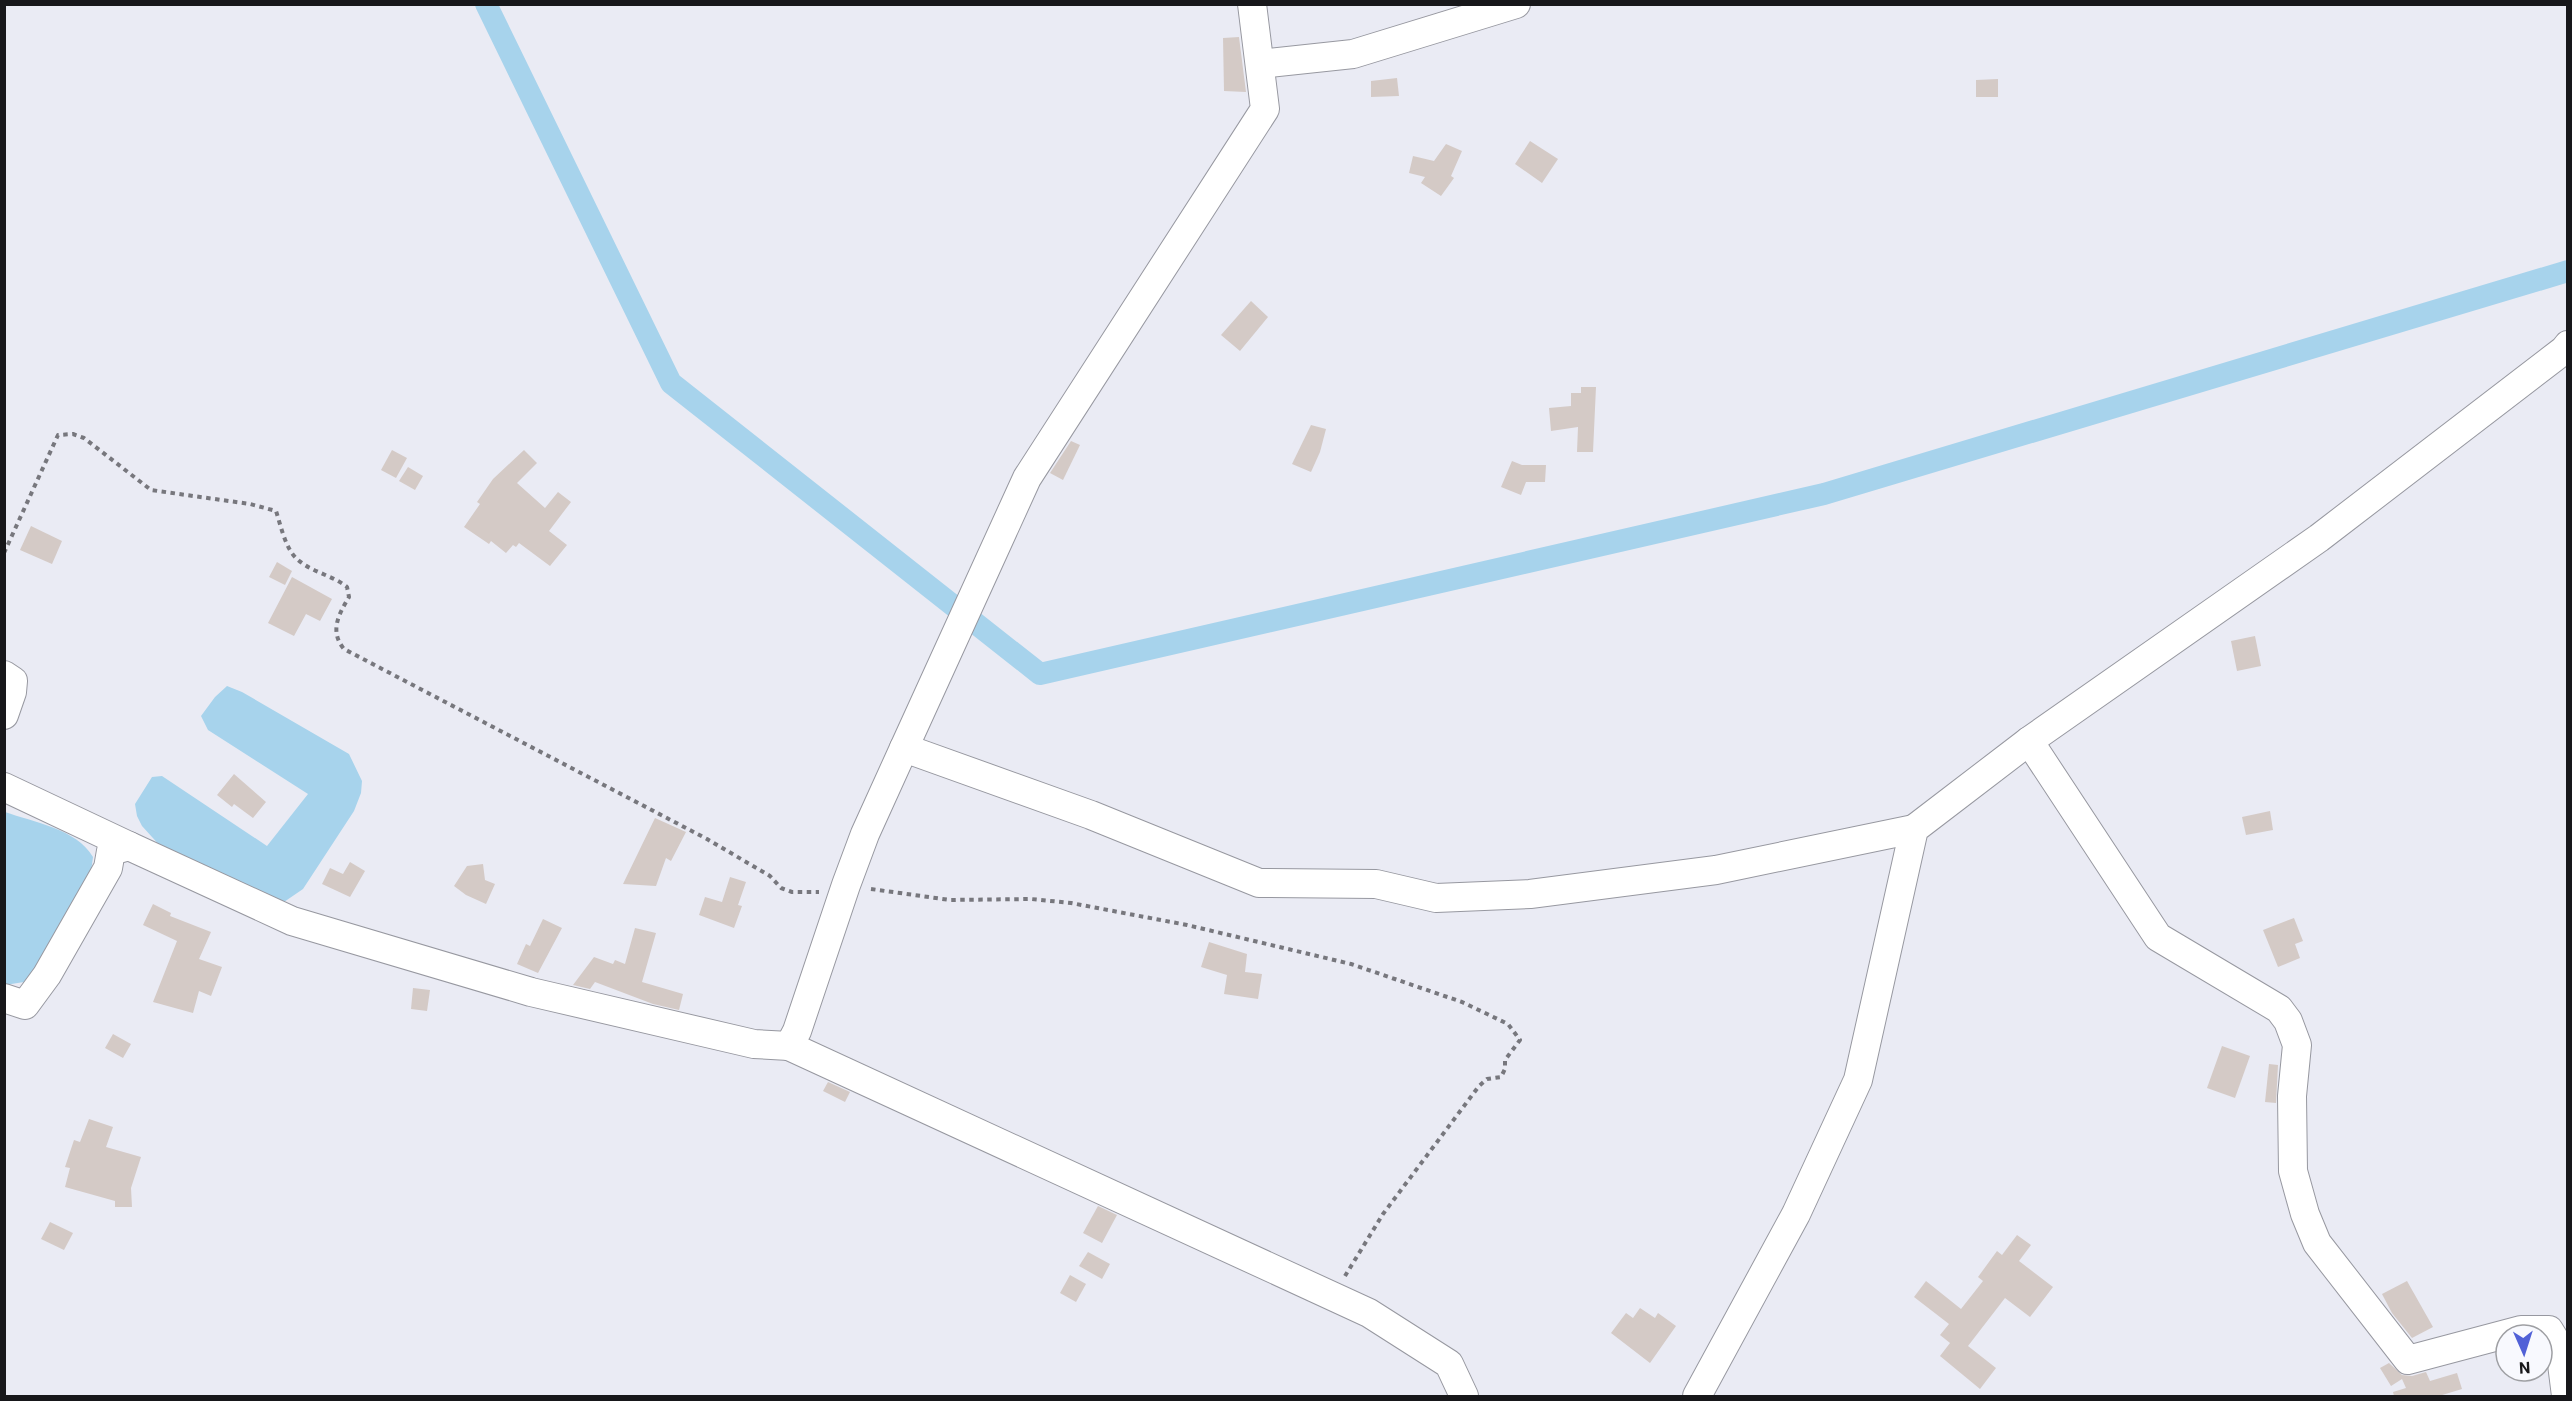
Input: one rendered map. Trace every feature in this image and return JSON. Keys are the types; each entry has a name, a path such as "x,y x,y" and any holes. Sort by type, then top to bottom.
{"street":[{"path":"789,1046 865,834 1028,478 1265,109 1252,4"},
{"path":"1260,64 1353,54 1516,4"},
{"path":"904,748 1091,816 1259,884 1376,884 1436,898 1530,894 1716,870 1914,829 2029,741 2319,538 2564,351 2568,345"},
{"path":"4,675 13,681 12,692 4,715"},
{"path":"2029,741 2158,937 2278,1009 2288,1021 2297,1045 2292,1096 2293,1171 2305,1214 2317,1243 2408,1360 2521,1330 2549,1330 2560,1348 2566,1396"},
{"path":"4,787 292,921 531,992 754,1044 789,1046 1369,1313 1449,1364 1464,1396"},
{"path":"1697,1396 1796,1214 1858,1080 1914,829"},
{"path":"4,998 24,1005 47,975 108,868 111,852 129,846"}],"path":[{"path":"4,553 58,435 73,434 84,438 151,490 250,504 276,511 290,550 297,560 336,578 347,587 349,597 338,617 336,630 338,641 356,657 488,723 707,839 770,876 781,888 792,892 815,893 846,885 950,900 1031,899 1071,903 1186,926 1351,964 1462,1002 1508,1024 1520,1040 1505,1060 1506,1069 1501,1077 1487,1079 1479,1086 1383,1214 1333,1296"}],"water":[{"path":"227,686 242,692 349,754 362,781 361,793 354,811 303,889 284,902 162,848 142,826 137,816 135,804 152,777 162,776 267,846 308,794 208,730 201,716 215,697"},
{"path":"5,812 66,833 86,847 93,857 91,872 32,975 24,982 5,985"}],"building":[{"path":"1239,37 1246,92 1224,91 1223,38"},
{"path":"1397,78 1399,96 1371,97 1371,81"},
{"path":"1998,79 1998,97 1976,97 1976,80"},
{"path":"1530,141 1558,159 1542,183 1515,164"},
{"path":"1446,144 1462,151 1451,176 1454,178 1441,196 1421,183 1425,177 1409,173 1413,156 1434,161"},
{"path":"1251,301 1268,317 1240,351 1221,335"},
{"path":"1581,387 1596,387 1593,452 1577,452 1578,427 1551,431 1549,408 1571,406 1571,393 1581,393"},
{"path":"1311,425 1326,429 1320,452 1311,472 1292,464"},
{"path":"1071,441 1080,445 1063,480 1050,473"},
{"path":"392,450 407,458 396,478 381,470"},
{"path":"524,450 537,463 517,483 545,508 558,492 571,502 549,531 567,545 550,566 519,543 516,547 513,545 506,553 491,541 489,544 464,527 480,504 477,502 493,479"},
{"path":"1512,461 1522,465 1546,465 1545,482 1526,482 1521,495 1501,487"},
{"path":"408,467 423,476 415,490 399,481"},
{"path":"31,526 62,541 52,564 20,550"},
{"path":"277,562 292,571 285,585 269,577"},
{"path":"292,577 332,599 320,621 306,614 294,636 268,623"},
{"path":"2255,636 2261,666 2237,671 2231,641"},
{"path":"234,774 266,802 253,818 234,804 232,807 217,795"},
{"path":"2270,811 2273,830 2246,835 2242,817"},
{"path":"655,818 686,832 671,861 666,858 656,886 623,884"},
{"path":"350,862 365,871 350,897 322,884 330,868 343,874"},
{"path":"483,864 485,880 495,884 486,904 466,895 454,886 467,866"},
{"path":"730,877 746,882 738,905 742,906 734,928 699,915 705,897 722,902"},
{"path":"153,904 171,913 170,916 211,932 199,959 222,967 211,996 199,991 193,1013 153,1002 177,941 143,925"},
{"path":"2294,918 2303,941 2295,944 2300,958 2278,967 2263,930"},
{"path":"543,919 562,928 538,973 517,964 526,944 530,946"},
{"path":"635,928 656,933 642,982 683,994 679,1010 653,1004 595,982 590,989 573,985 594,957 613,964 615,960 625,964"},
{"path":"1209,942 1247,954 1245,972 1262,974 1258,999 1224,994 1227,975 1201,967"},
{"path":"413,988 430,990 427,1011 411,1009"},
{"path":"113,1034 131,1044 123,1058 105,1048"},
{"path":"2222,1046 2250,1056 2235,1098 2207,1088"},
{"path":"2269,1064 2278,1065 2276,1103 2265,1102"},
{"path":"828,1082 850,1092 845,1102 823,1091"},
{"path":"89,1119 113,1127 106,1147 141,1157 131,1188 132,1207 115,1207 115,1201 65,1187 70,1168 65,1167 74,1140 80,1142"},
{"path":"1098,1206 1117,1215 1102,1243 1083,1233"},
{"path":"50,1222 73,1233 64,1250 41,1239"},
{"path":"2017,1235 2031,1245 2019,1261 2053,1287 2030,1317 2005,1298 1968,1346 1996,1368 1980,1389 1940,1356 1950,1343 1940,1335 1949,1324 1914,1297 1926,1281 1961,1309 1983,1281 1978,1277 1997,1251 2002,1255"},
{"path":"1088,1252 1110,1264 1102,1279 1079,1266"},
{"path":"1070,1275 1086,1284 1076,1302 1060,1293"},
{"path":"2407,1281 2433,1327 2412,1338 2392,1313 2382,1294"},
{"path":"1640,1308 1655,1318 1658,1313 1676,1326 1650,1363 1611,1333 1626,1313 1633,1318"},
{"path":"2389,1363 2402,1375 2412,1376 2426,1372 2430,1381 2457,1373 2462,1389 2439,1396 2394,1396 2393,1392 2406,1388 2402,1379 2391,1386 2380,1368"}],"waterway":[{"path":"486,4 671,383 1040,674 1824,494 2568,271"}]}
